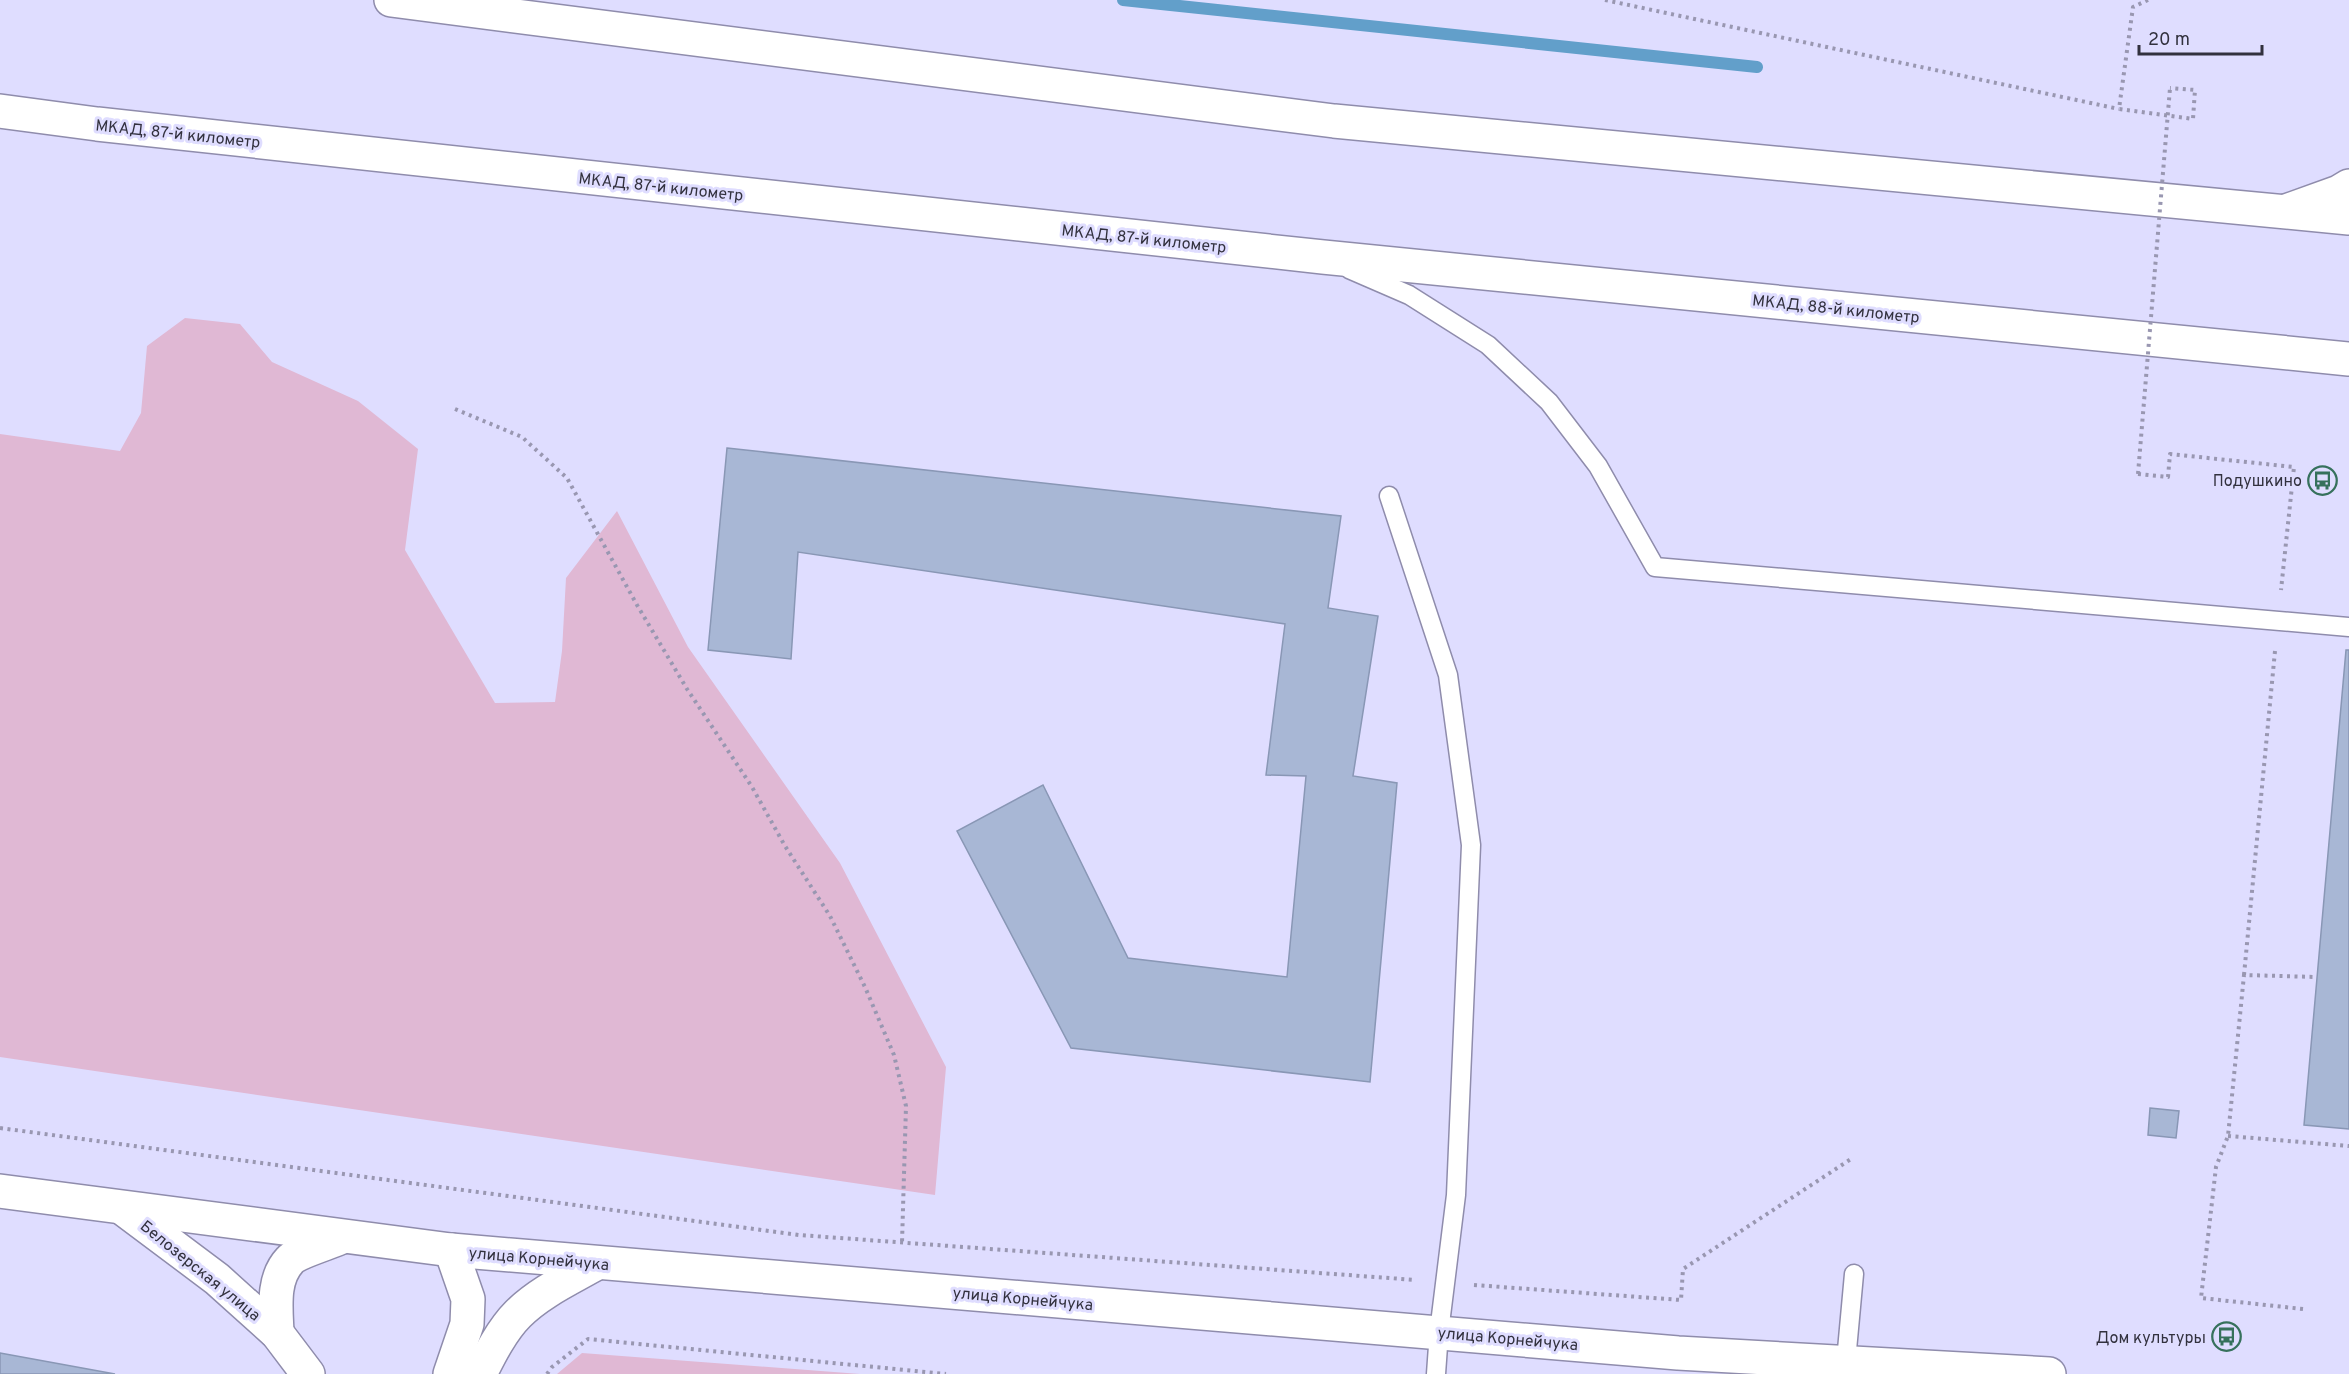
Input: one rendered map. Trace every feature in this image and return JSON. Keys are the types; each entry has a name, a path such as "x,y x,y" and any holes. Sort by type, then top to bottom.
{"main road":[{"path":"391,0 1334,121 2349,218"},
{"name":"МКАД, 87-й километр","path":"0,111 108,126 1323,257"},
{"path":"2286,212 2349,186"},
{"name":"МКАД, 88-й километр","path":"1323,257 2349,359"},
{"name":"улица Корнейчука","path":"0,1191 451,1250 1678,1353 2049,1374"},
{"name":"Белозерская улица","path":"124,1208 217,1279 278,1333 308,1374"},
{"name":"Белозерская улица","path":"278,1333 276,1293 280,1276 291,1258 344,1237"},
{"path":"450,1374 467,1324 468,1299 451,1250"},
{"path":"480,1374 517,1315 549,1290 597,1263"}],"lane":[{"path":"1323,257 1409,295 1488,345 1549,402 1598,466 1655,567 2278,619 2349,627"},
{"path":"1389,496 1448,675 1471,845 1456,1195 1436,1374"},
{"path":"1846,1361 1854,1274"}],"path":[{"path":"1605,0 2119,109 2193,118 2195,90 2170,88 2138,474 2168,477 2170,454 2294,466 2228,1136 2216,1167 2201,1298 2303,1309"},
{"path":"2119,109 2133,7 2148,0"},
{"path":"455,409 522,437 567,478 637,605 687,689 752,787 785,846 830,916 865,987 894,1055 906,1106 902,1243"},
{"path":"2244,975 2317,977"},
{"path":"0,1128 799,1235 1681,1300 1683,1269 1851,1159"},
{"path":"2228,1136 2349,1146"},
{"path":"547,1374 552,1367 588,1339 946,1374"}],"shaded area":[{"path":"185,318 240,324 272,362 358,401 418,449 405,550 495,703 555,702 562,651 566,578 617,511 688,647 840,863 946,1067 935,1195 0,1057 0,434 120,451 141,413 147,346"},
{"path":"582,1353 860,1374 557,1374"}],"building":[{"path":"727,448 1341,516 1328,608 1378,616 1353,776 1397,783 1370,1082 1071,1048 957,831 1043,785 1128,958 1287,977 1306,776 1266,775 1285,624 798,552 791,659 708,650"},
{"path":"2346,650 2349,650 2349,1129 2304,1125"},
{"path":"2150,1108 2179,1111 2176,1138 2148,1135"},
{"path":"0,1353 115,1374 0,1374"}],"waterway":[{"path":"1123,0 1757,67"}],"place":[{"name":"Подушкино","path":"2323,480"},
{"name":"Дом культуры","path":"2227,1337"}]}
